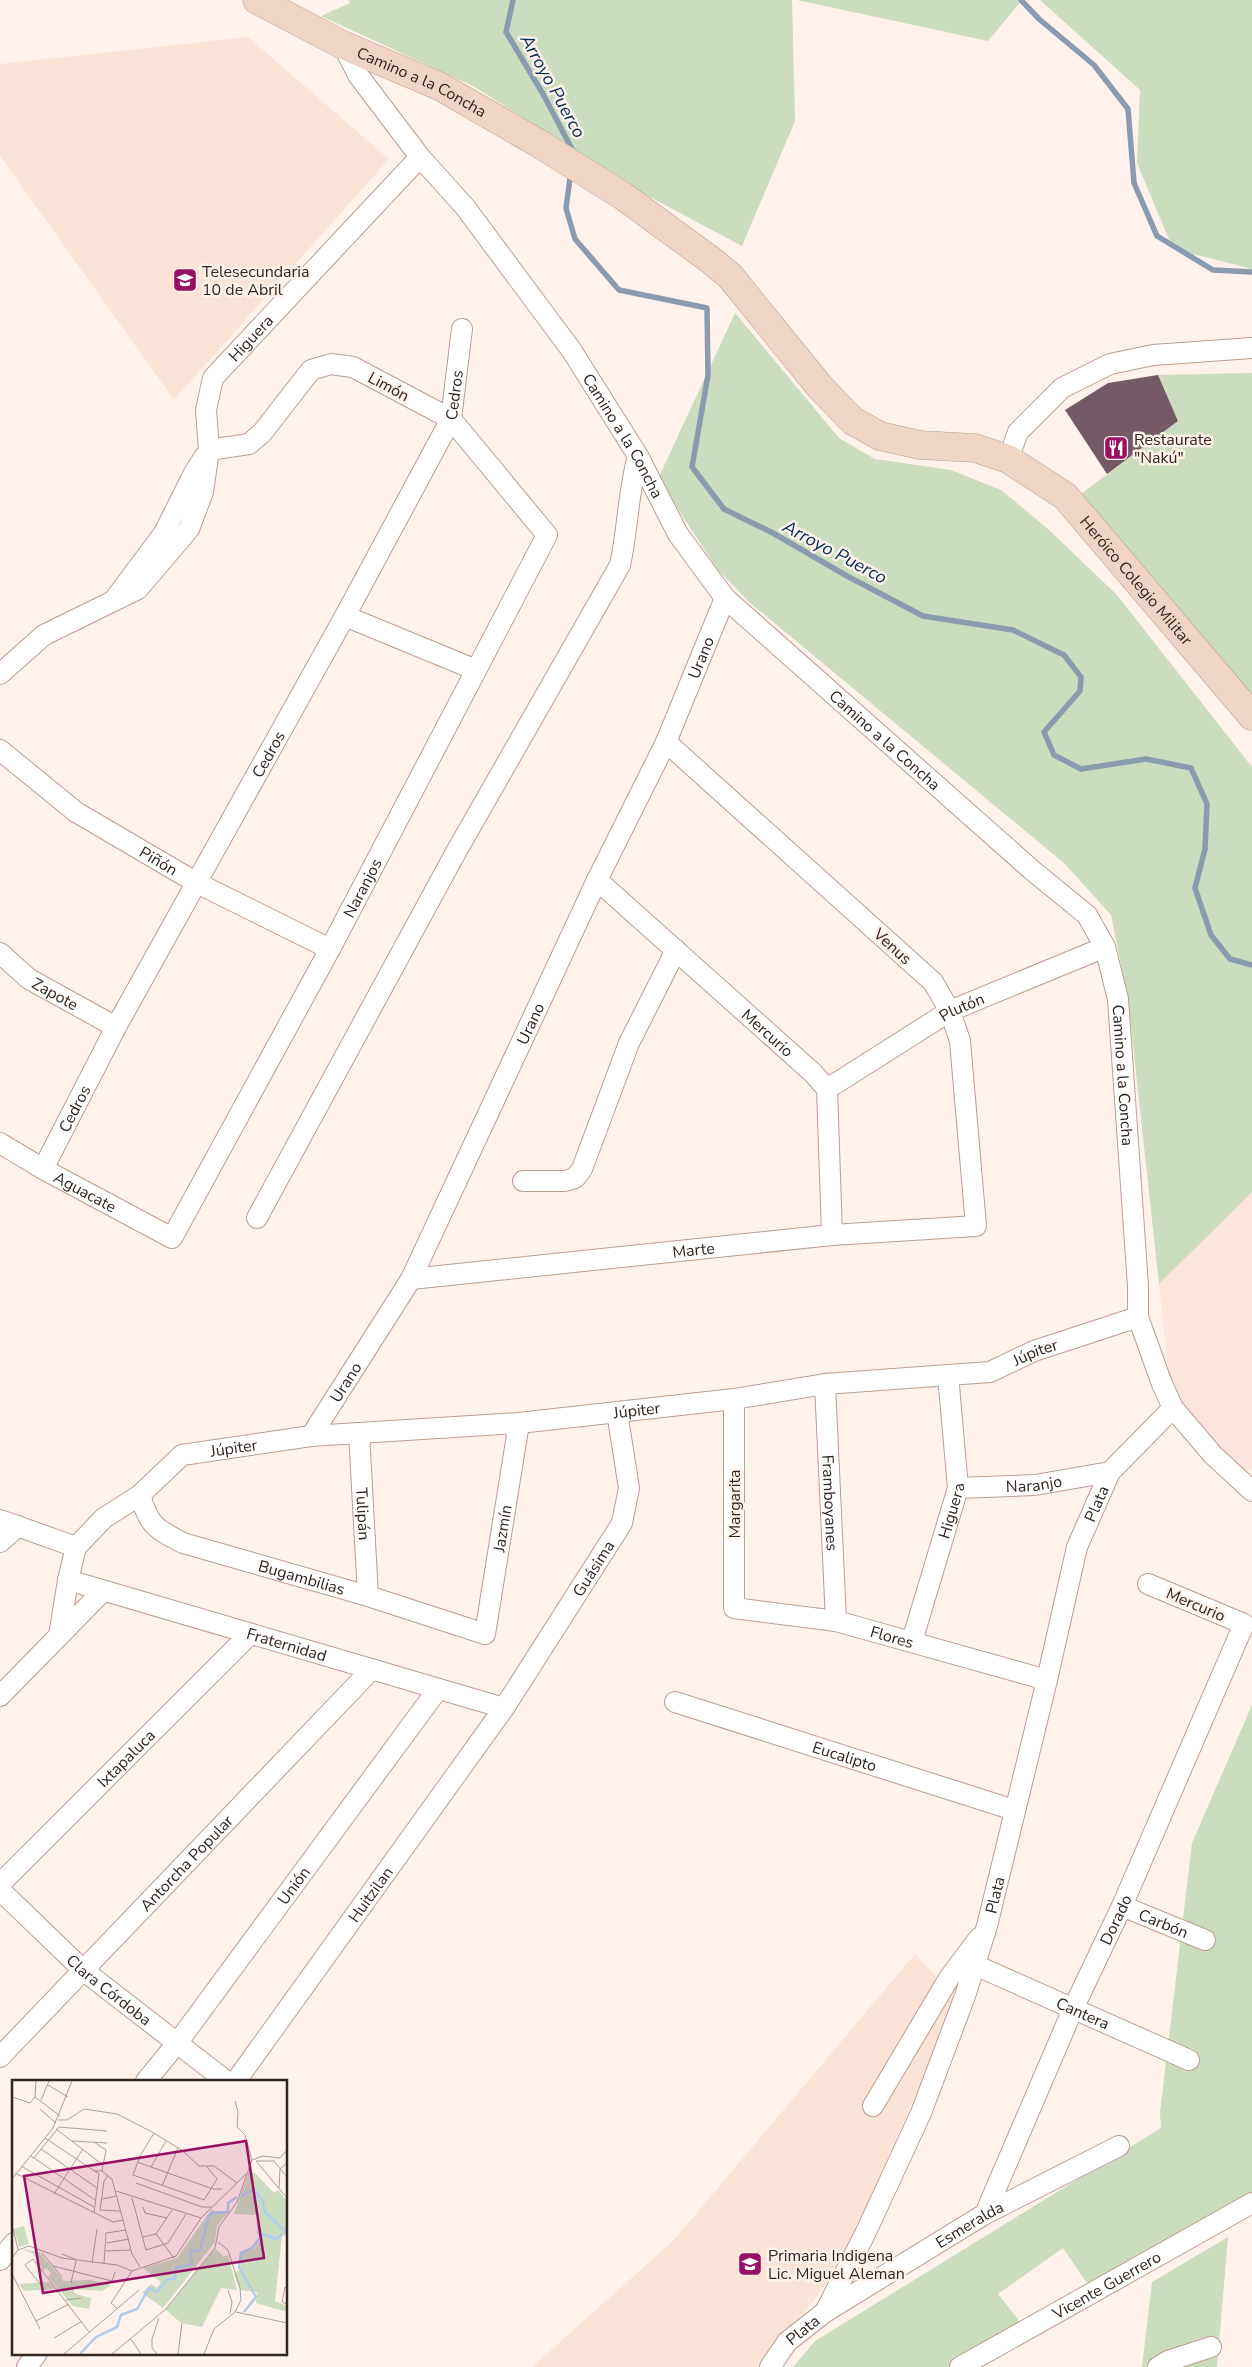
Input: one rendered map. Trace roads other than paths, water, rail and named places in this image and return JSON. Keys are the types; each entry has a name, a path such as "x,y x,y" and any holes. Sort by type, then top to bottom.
{"street":[{"name":"Camino a la Concha","path":"256,0 343,44 441,87 538,143 623,196 730,276 820,387 854,421 880,436 920,445 975,448 1008,459"},
{"name":"Camino a la Concha","path":"343,44 358,75 420,157 465,207 572,351 638,456 678,534 725,598 1033,872 1087,916 1106,947 1118,999 1138,1286 1138,1317 1162,1384 1173,1408 1213,1456 1252,1491"},
{"name":"Higuera","path":"0,674 44,635 138,589 189,529 203,492 210,450 206,410 214,378 420,157"},
{"name":"Cedros","path":"43,1169 116,1027 345,616 451,419 462,329"},
{"path":"1008,459 1018,432 1062,388 1110,364 1153,355 1252,348"},
{"name":"Limón","path":"210,450 249,444 262,433 312,370 331,364 353,367 451,419 547,535"},
{"path":"258,1218 456,852 620,565 624,546 630,485 638,456"},
{"name":"Heróico Colegio Militar","path":"1008,459 1065,496 1252,716"},
{"name":"Naranjos","path":"172,1238 330,949 547,535"},
{"name":"Urano","path":"312,1436 412,1280 597,880 666,742 725,598"},
{"path":"345,616 476,670"},
{"name":"Venus","path":"666,742 934,982 950,1011 960,1041 976,1226"},
{"name":"Piñón","path":"0,750 76,812 197,884 330,949"},
{"name":"Mercurio","path":"597,880 813,1073 827,1089"},
{"name":"Plutón","path":"827,1089 950,1011 1106,947"},
{"path":"523,1181 565,1181 575,1178 582,1169 629,1043 676,950"},
{"name":"Zapote","path":"0,953 29,979 116,1027"},
{"path":"827,1089 832,1235"},
{"name":"Aguacate","path":"0,1143 43,1169 172,1238"},
{"name":"Marte","path":"412,1280 832,1235 976,1226"},
{"name":"Júpiter","path":"76,1547 104,1518 140,1496 182,1455 312,1436 519,1423 734,1399 825,1384 990,1372 1034,1351 1138,1317"},
{"name":"Higuera","path":"912,1641 958,1488 948,1375"},
{"name":"Framboyanes","path":"825,1384 836,1621"},
{"name":"Margarita","path":"734,1399 734,1608"},
{"name":"Plata","path":"770,2367 787,2342 825,2312 865,2234 921,2113 975,1966 987,1926 1047,1680 1077,1547 1110,1472 1173,1408"},
{"name":"Guásima","path":"504,1708 622,1523 629,1488 617,1412"},
{"name":"Jazmín","path":"485,1634 519,1423"},
{"name":"Tulipán","path":"358,1433 368,1596"},
{"name":"Naranjo","path":"958,1488 1035,1485 1110,1472"},
{"name":"Bugambilias","path":"140,1496 146,1516 160,1530 183,1543 368,1596 485,1634"},
{"path":"0,1542 9,1523 76,1547 68,1580 59,1636"},
{"name":"Fraternidad","path":"68,1580 504,1708"},
{"name":"Mercurio","path":"1148,1584 1244,1624"},
{"path":"0,1696 103,1591"},
{"name":"Flores","path":"734,1608 836,1621 1047,1680"},
{"name":"Dorado","path":"985,2214 1073,2009 1122,1906 1244,1624"},
{"name":"Ixtapaluca","path":"0,1884 250,1634"},
{"name":"Antorcha Popular","path":"0,2057 372,1669"},
{"name":"Unión","path":"147,2080 178,2042 438,1689"},
{"name":"Eucalipto","path":"675,1702 1014,1810"},
{"name":"Huitzilan","path":"237,2080 504,1708"},
{"name":"Clara Córdoba","path":"0,1890 83,1970 225,2080"},
{"name":"Carbón","path":"1122,1906 1205,1940"},
{"path":"873,2106 949,1978 987,1926"},
{"name":"Cantera","path":"975,1966 1189,2060"},
{"name":"Esmeralda","path":"825,2312 985,2214 1119,2146"},
{"name":"Vicente Guerrero","path":"960,2367 1252,2203"},
{"path":"0,2260 12,2246"},
{"path":"1158,2367 1168,2361 1212,2347"},
{"path":"27,2367 36,2354"}],"waterway":[{"name":"Arroyo Puerco","path":"513,0 506,32 543,94 573,151 573,155"},
{"path":"1021,0 1039,19 1094,65 1128,109 1134,183 1157,236 1213,270 1252,272"},
{"name":"Arroyo Puerco","path":"571,171 566,208 575,239 619,290 707,308 708,375 692,467 724,509 773,533 847,576 923,616 1013,630 1064,655 1081,677 1080,691 1044,732 1054,755 1081,769 1146,759 1191,768 1207,804 1205,849 1195,888 1211,935 1230,959 1252,965"}],"place":[{"name":"Telesecundaria 10 de Abril","path":"185,280"},
{"name":"Restaurate \"Nakú\"","path":"1116,448"},
{"name":"Primaria Indigena Lic. Miguel Aleman","path":"750,2264"}]}
